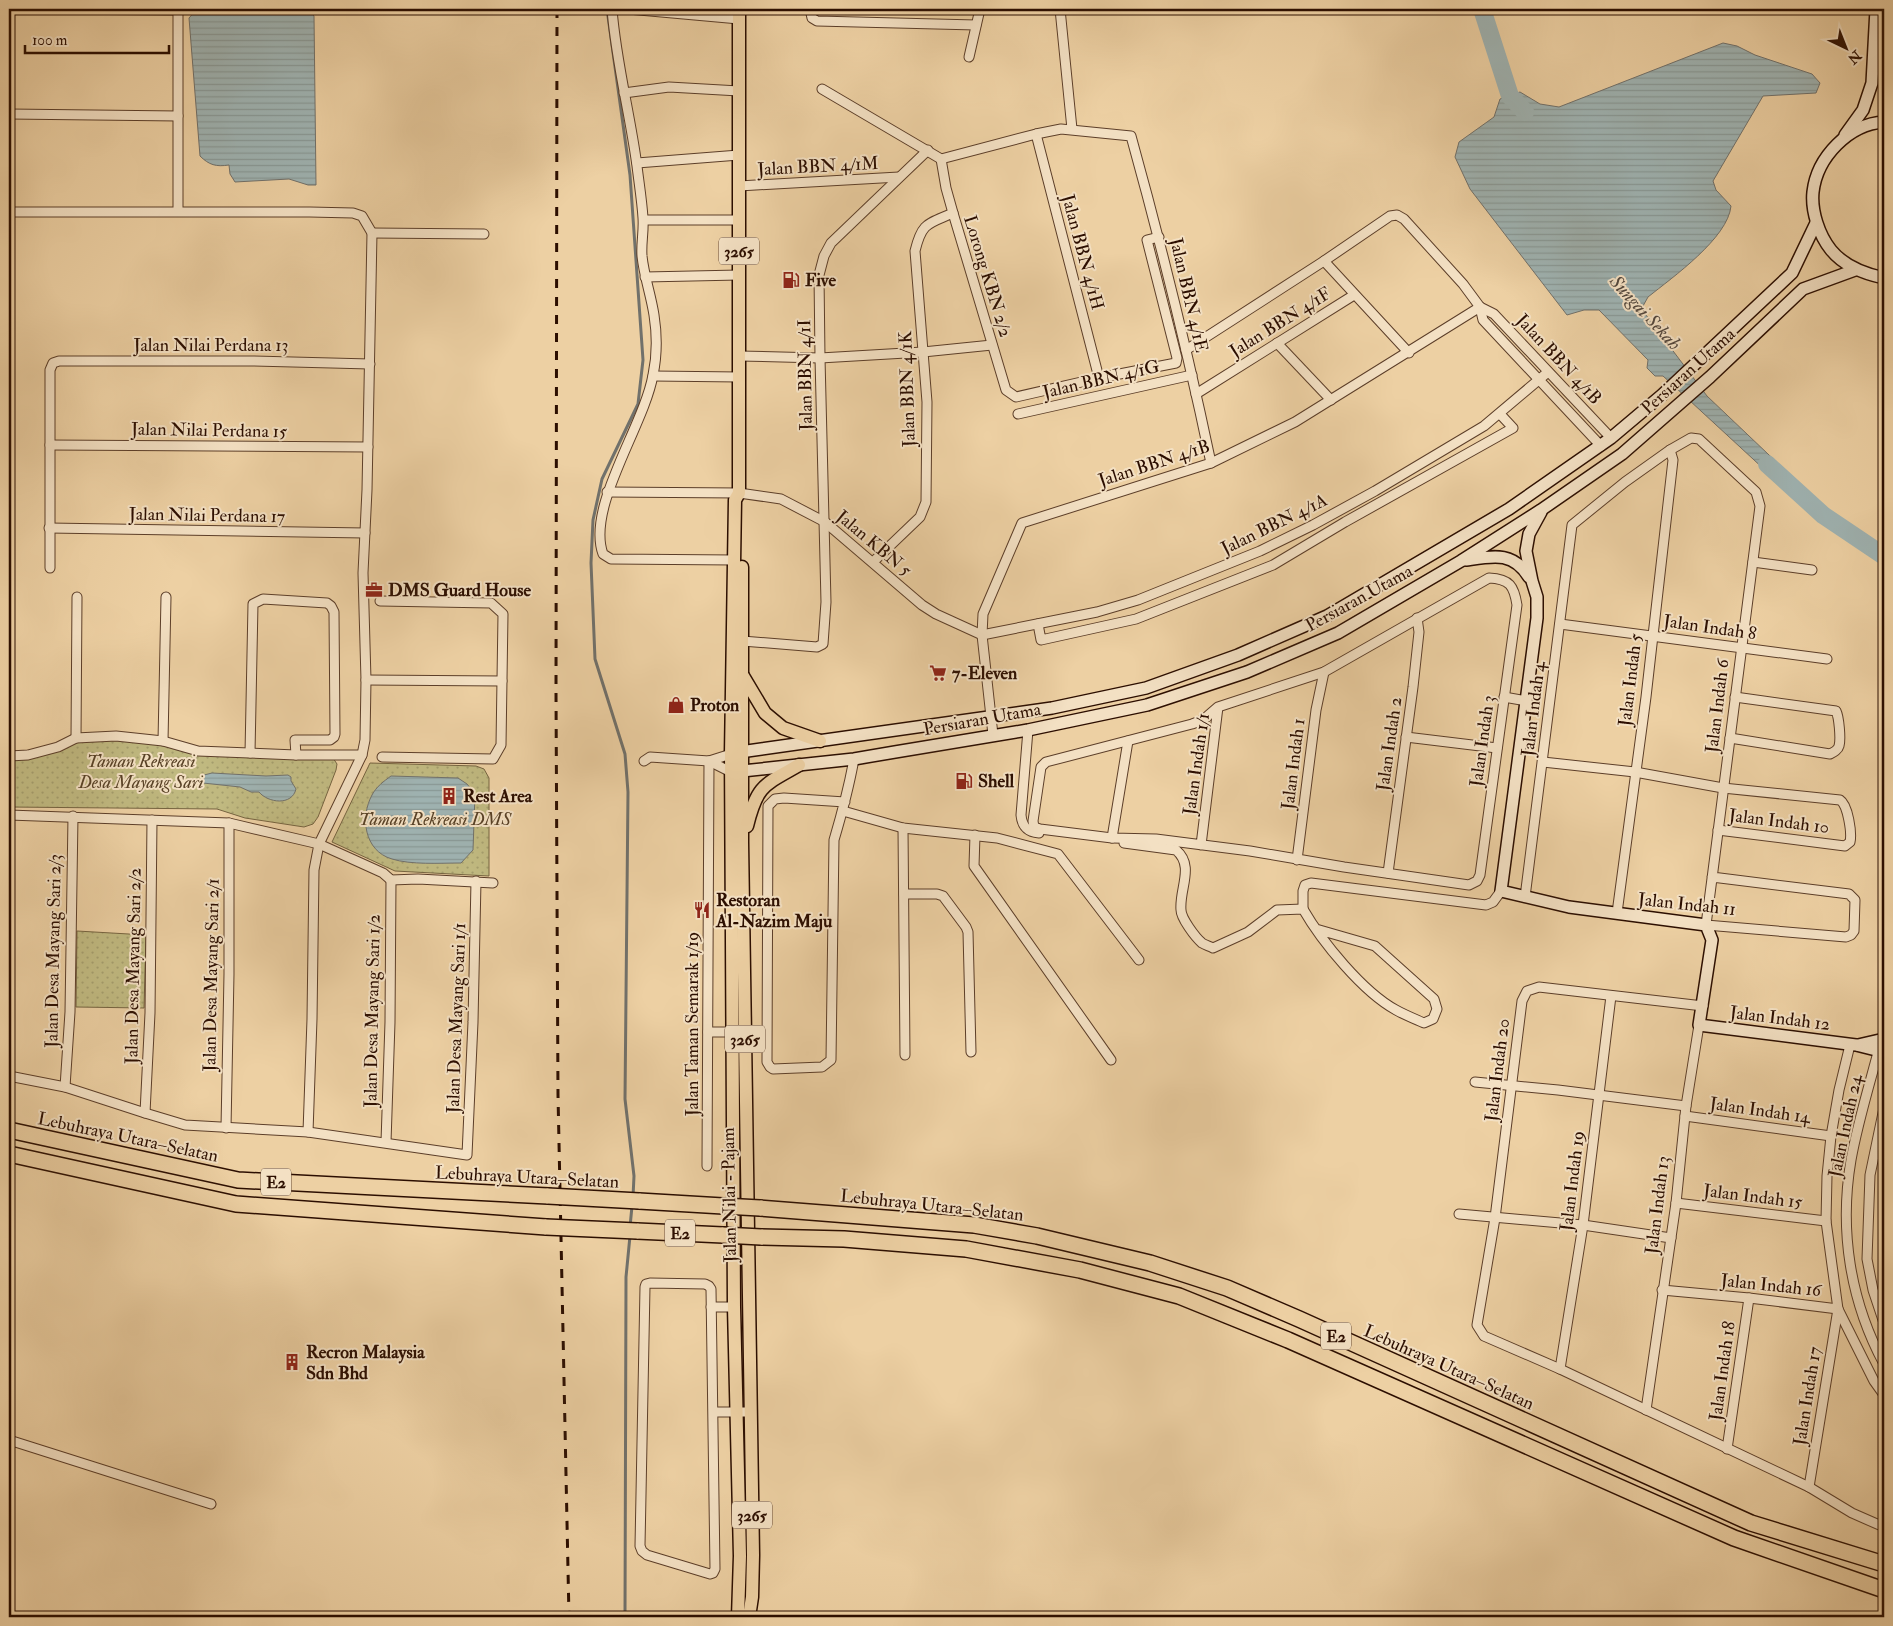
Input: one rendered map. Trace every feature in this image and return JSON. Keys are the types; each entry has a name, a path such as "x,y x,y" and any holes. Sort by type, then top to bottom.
{"highway":[{"name":"Lebuhraya Utara–Selatan","path":"9,1130 238,1180 760,1208 974,1225 1045,1238 1150,1263 1227,1288 1751,1523 1884,1564"},
{"name":"E2","path":"9,1154 236,1204 546,1228 844,1239 966,1249 1080,1270 1179,1296 1288,1340 1734,1538 1884,1590"}],"main road":[{"path":"1876,9 1872,83 1863,110 1822,163 1813,192 1816,223 1831,250 1855,270 1884,278"},
{"name":"3265","path":"736,753 742,673 742,500 739,493 739,14"},
{"path":"1842,138 1872,123 1884,122"},
{"name":"Persiaran Utama","path":"736,753 1052,708 1146,688 1238,655 1327,616 1509,509 1611,438 1662,395 1792,273 1816,223"},
{"name":"Persiaran Utama","path":"737,772 854,759 1028,730 1147,705 1247,672 1338,633 1541,510 1622,454 1674,409 1803,289 1855,270"},
{"name":"3265","path":"737,772 734,560 735,500 739,493"},
{"path":"1501,891 1537,618 1537,597 1526,551 1529,534 1541,510"},
{"path":"1461,560 1502,557 1516,561 1532,581"},
{"path":"742,673 765,713 783,728 820,741"},
{"path":"742,842 752,806 759,792 770,781 799,766"},
{"name":"Jalan Nilai - Pajam","path":"737,772 742,842 752,1564 752,1597 749,1617"},
{"name":"Jalan Nilai - Pajam","path":"737,772 733,1032 734,1307 740,1556 738,1617"},
{"name":"Jalan Indah 11","path":"1501,891 1569,907 1706,925"},
{"name":"Jalan Indah 13","path":"1699,1025 1712,940 1706,925"},
{"name":"Jalan Indah 12","path":"1699,1025 1853,1045 1881,1052"},
{"name":"Jalan Indah 12","path":"1853,1045 1883,1039"}],"street":[{"path":"34,9 178,9 178,211"},
{"path":"612,9 614,38 637,163 644,220 642,253 645,277 654,316 656,350 653,376 639,421 608,492 602,520 600,546 603,554 611,559 734,560"},
{"path":"628,9 739,14"},
{"path":"810,9 812,18 817,21 976,26"},
{"path":"969,58 980,9"},
{"path":"822,89 941,158 1036,134 1061,129 1072,129 1060,9"},
{"path":"624,92 669,87 739,91"},
{"path":"9,114 178,116"},
{"name":"Jalan BBN 4/1E","path":"1072,129 1131,136 1159,237 1211,463"},
{"name":"Jalan BBN 4/1H","path":"1036,134 1100,378"},
{"name":"Jalan BBN 4/1I","path":"742,641 817,647 823,644 825,638 826,602 819,275 824,256 831,243 928,150"},
{"path":"637,163 739,155"},
{"name":"Lorong KBN 2/2","path":"941,158 952,213 1006,390 1016,397 1100,378"},
{"name":"Jalan BBN 4/1M","path":"739,186 899,177"},
{"path":"12,212 353,213 362,216 372,233 368,447 363,573 366,680 365,740 362,755 319,844 314,880 308,1132"},
{"name":"Jalan BBN 4/1K","path":"873,562 920,517 926,502 927,402 915,251 919,233 928,224 952,213"},
{"name":"Jalan BBN 4/1B","path":"1324,261 1390,216 1397,216 1404,220 1451,270 1480,307 1483,320 1601,446"},
{"path":"644,220 739,220"},
{"path":"372,233 484,234"},
{"path":"1100,378 1176,363 1177,358 1147,240 1159,237"},
{"path":"1186,350 1324,261 1409,353"},
{"path":"645,277 739,275"},
{"name":"Jalan BBN 4/1F","path":"1196,394 1354,295"},
{"name":"Jalan BBN 4/1B","path":"993,736 982,636 983,614 1022,523 1211,463 1295,422 1409,353 1480,307"},
{"name":"Jalan BBN 4/1B","path":"1480,307 1494,314 1611,438"},
{"path":"1277,343 1331,400"},
{"path":"739,356 820,358 923,352 992,345"},
{"name":"Jalan Nilai Perdana 13","path":"50,445 50,370 53,363 59,361 245,361 370,364"},
{"name":"Jalan BBN 4/1A","path":"982,636 1097,612 1138,600 1260,551 1375,491 1484,426 1548,372"},
{"name":"Jalan BBN 4/1G","path":"1018,414 1192,375"},
{"path":"653,376 739,377"},
{"path":"1038,624 1041,640 1136,619 1273,565 1345,522 1513,428 1500,414"},
{"name":"Jalan Indah 6","path":"1670,450 1691,438 1699,439 1756,492 1760,506 1706,925"},
{"path":"50,445 50,568"},
{"name":"Jalan Nilai Perdana 15","path":"50,445 368,447"},
{"name":"Jalan Indah 4","path":"1525,897 1572,524 1625,482 1670,450"},
{"name":"Jalan Indah 5","path":"1617,914 1673,460 1670,450"},
{"name":"Jalan KBN 5","path":"608,492 739,493 781,499 825,522 929,610 982,636"},
{"name":"Jalan Nilai Perdana 17","path":"49,528 365,533"},
{"path":"1753,562 1812,570"},
{"name":"Jalan Indah 1/1","path":"1201,845 1218,708 1324,672 1489,578 1501,579 1511,585 1517,605"},
{"path":"1173,587 1180,602"},
{"path":"76,596 76,738"},
{"path":"163,741 166,597"},
{"path":"250,753 253,604 263,599 327,602 334,612 335,734 330,740 295,740 296,755"},
{"path":"380,600 491,603 503,614 501,745 493,759 382,757"},
{"name":"Jalan Indah 3","path":"1388,874 1469,885 1477,881 1480,875 1517,605"},
{"name":"Jalan Indah 2","path":"1388,874 1419,632 1416,618"},
{"name":"Jalan Indah 8","path":"1560,624 1827,659"},
{"name":"Jalan Indah 1","path":"1297,860 1316,710 1324,672"},
{"path":"366,680 502,681"},
{"path":"1504,697 1527,701"},
{"path":"1730,738 1830,754 1840,745 1836,711 1735,697"},
{"path":"1218,708 1203,720 1192,724 1046,762 1041,767 1033,821 1034,827 1112,838 1156,839 1250,851 1388,874"},
{"path":"1028,730 1021,815 1022,824 1026,829 1034,833 1176,850 1182,855 1186,864 1180,911 1190,929 1203,944 1213,948 1248,932 1277,910 1303,910"},
{"path":"9,756 28,755 58,747 76,738 116,736 163,741 198,751 296,755 362,755"},
{"path":"1406,737 1497,748"},
{"path":"1112,838 1128,741"},
{"path":"709,761 736,753"},
{"path":"644,761 650,757 709,761 737,772"},
{"path":"854,759 844,806 834,840 831,1060 822,1067 773,1069 770,1067 766,1062 768,806 774,799 784,798 844,806 903,828 975,834 1058,854 1139,960"},
{"name":"Jalan Taman Semarak 1/19","path":"707,1166 709,761"},
{"path":"1543,762 1635,772 1724,788"},
{"name":"Jalan Indah 10","path":"1718,830 1845,846 1850,842 1851,836 1846,805 1840,800 1724,788"},
{"path":"9,815 229,823 297,837 319,844 383,872 391,880 418,879 493,882"},
{"name":"Jalan Desa Mayang Sari 2/3","path":"65,1087 70,1012 73,816"},
{"name":"Jalan Desa Mayang Sari 2/2","path":"145,1113 150,1013 152,820"},
{"name":"Jalan Desa Mayang Sari 2/1","path":"226,1128 229,823"},
{"path":"903,828 904,1055"},
{"path":"975,834 974,866 1111,1060"},
{"name":"Jalan Indah 11","path":"1706,925 1846,936 1851,935 1854,931 1855,900 1849,894 1712,877"},
{"name":"Jalan Desa Mayang Sari 1/2","path":"386,1142 390,1022 391,880"},
{"name":"Jalan Desa Mayang Sari 1/1","path":"386,1142 467,1155 473,1022 476,881"},
{"path":"1316,929 1375,946 1434,999 1437,1010 1433,1019 1424,1023 1395,1010 1356,980 1316,929 1303,910 1303,891 1305,886 1311,883 1486,905 1493,902 1501,891"},
{"path":"904,894 937,894 943,896 966,927 968,932 971,1052"},
{"name":"Jalan Indah 20","path":"1560,1369 1484,1336 1479,1330 1478,1325 1495,1218 1522,1001 1527,991 1539,987 1703,1006"},
{"name":"Jalan Indah 19","path":"1560,1369 1583,1225 1611,996"},
{"name":"Jalan Indah 13","path":"1646,1410 1676,1203 1686,1106 1699,1025"},
{"path":"708,1032 733,1032"},
{"name":"Jalan Indah 24","path":"1883,1039 1851,1160 1845,1220 1851,1277 1861,1314 1884,1364"},
{"path":"1838,1309 1826,1222 1827,1176 1831,1136 1839,1090 1853,1045"},
{"path":"9,1076 65,1087 185,1125 308,1132 386,1142"},
{"path":"1475,1082 1598,1094 1686,1106"},
{"name":"Jalan Indah 24","path":"1884,1108 1870,1175 1866,1259 1873,1290 1884,1323"},
{"name":"Jalan Indah 14","path":"1685,1116 1831,1136"},
{"name":"Jalan Indah 15","path":"1676,1203 1826,1222"},
{"path":"1459,1214 1583,1225 1671,1238"},
{"path":"650,1283 705,1284 710,1289 712,1307 715,1569 710,1574 647,1555 640,1546 645,1287 646,1284 650,1283"},
{"name":"Jalan Indah 16","path":"1662,1290 1838,1309 1874,1381 1884,1395"},
{"name":"Jalan Indah 18","path":"1727,1449 1749,1298"},
{"path":"712,1307 734,1307"},
{"name":"Jalan Indah 17","path":"1809,1487 1838,1309"},
{"path":"1560,1369 1809,1487 1852,1513 1884,1528"},
{"path":"714,1412 750,1412"},
{"path":"9,1440 211,1504"}],"green space":[{"name":"Taman Rekreasi Desa Mayang Sari","path":"76,736 155,736 197,754 333,758 337,764 318,817 313,824 304,827 245,818 217,809 9,807 9,754 22,755"},
{"name":"Taman Rekreasi DMS","path":"370,763 476,766 484,769 489,778 489,876 395,871 332,842"},
{"path":"77,931 146,935 144,1008 76,1007"}],"shaded area":[{"path":"197,9 309,9 314,16 316,185 308,185 289,179 235,182 230,174 229,165 213,165 200,156 189,18"},
{"path":"1723,43 1737,46 1755,55 1812,74 1820,83 1816,93 1763,96 1713,181 1716,190 1731,206 1728,218 1710,244 1648,297 1643,306 1646,315 1707,396 1789,474 1779,483 1663,376 1655,376 1647,368 1648,360 1599,310 1584,310 1567,315 1470,189 1455,157 1459,142 1494,117 1500,99 1520,92 1540,104 1559,107"},
{"path":"212,773 266,776 288,775 291,777 291,781 296,789 290,798 285,800 268,799 259,792 251,792 240,787 203,783 204,775"},
{"path":"391,776 458,778 467,784 475,794 473,850 461,863 400,861 383,855 375,849 367,832 366,813 374,792 380,784"}],"waterway":[{"path":"607,9 630,175 643,360 638,404 602,479 593,520 591,563 595,659 625,754 628,792 625,1099 634,1176 633,1197"},
{"name":"Sungai Sekah","path":"1482,9 1510,96 1525,112"},
{"name":"Sungai Sekah","path":"1767,464 1823,515 1884,556"},
{"path":"630,1227 632,1206"},
{"path":"625,1617 626,1277 630,1236"}],"railway":[{"path":"557,9 556,691 558,1095 569,1617"}],"place":[{"name":"Five","path":"791,280"},
{"name":"DMS Guard House","path":"374,590"},
{"name":"7-Eleven","path":"938,673"},
{"name":"Proton","path":"676,705"},
{"name":"Shell","path":"964,781"},
{"name":"Rest Area","path":"449,796"},
{"name":"Restoran Al-Nazim Maju","path":"702,910"},
{"name":"Recron Malaysia Sdn Bhd","path":"292,1362"}]}
